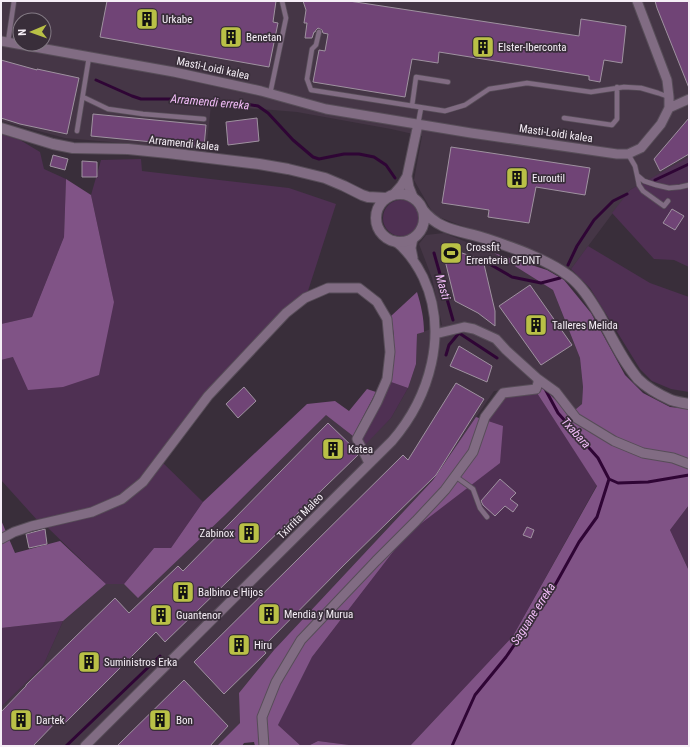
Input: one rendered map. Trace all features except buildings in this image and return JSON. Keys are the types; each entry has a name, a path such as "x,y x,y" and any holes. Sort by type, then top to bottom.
{"street":[{"path":"628,154 641,148 661,124 669,108 666,80 637,1"},
{"name":"Masti-Loidi kalea","path":"4,42 174,72 270,94 326,110 471,133 617,154 628,154"},
{"path":"669,108 689,99"},
{"path":"362,195 374,198 390,197 403,194 413,198 419,202 424,216 421,230 413,238 395,241 382,233 378,227 377,220 377,212 381,204 390,197 401,186 407,176 418,124"},
{"name":"Arramendi kalea","path":"1,128 53,144 73,148 128,149 267,165 325,178 362,195"},
{"path":"407,176 413,198"},
{"path":"362,195 370,206 377,220"},
{"path":"422,209 440,225 486,238 537,258 554,266 570,277 593,304 626,363 639,380 656,393 672,400 689,404"},
{"path":"421,230 447,228"},
{"name":"Txirrita Maleo","path":"413,238 411,248 413,259"},
{"name":"Txirrita Maleo","path":"85,746 392,441 416,407 427,381 433,354 435,334 433,312 431,298 426,284 413,259 405,249 395,241"},
{"path":"1,539 14,532 32,526 92,512 122,499 142,482 208,396 286,313 306,298 328,288 359,288 377,302 388,319 390,352 387,379 377,402 357,439 369,463"},
{"path":"435,334 464,327 474,329 496,339 538,380 556,392 576,418 614,441 643,453 673,458 689,464"},
{"path":"264,746 262,717 276,682 301,640 445,490 473,452 485,417 503,393 536,389 538,380"}],"lane":[{"path":"4,42 14,1"},
{"path":"270,94 286,18 282,1"},
{"path":"319,32 316,44 312,49 306,79 311,90 445,111 465,105 489,89 527,83 591,92 617,87 641,88 669,97"},
{"path":"77,131 89,57"},
{"path":"412,106 416,77 448,82"},
{"path":"564,118 612,125 617,119 617,87"},
{"path":"83,97 108,109 143,114 204,119"},
{"path":"418,124 421,108"},
{"path":"628,154 635,166 639,184 643,191 664,206 668,201"},
{"path":"637,175 644,181 656,186 669,188 689,185"},
{"path":"455,476 473,489 480,508 487,517"}],"shaded area":[{"path":"1,1 689,1 689,158 630,190 571,269 434,215 414,180 422,136 297,112 211,105 206,153 65,138 1,121"},
{"path":"1,134 20,140 40,152 44,169 66,179 64,237 32,317 1,324"},
{"path":"689,157 689,267 674,260 654,259 612,213 630,190"},
{"path":"141,159 142,171 289,188 336,204 307,294 206,394 139,479 120,497 91,509 38,521 1,480 1,360 13,357 114,302 91,195 101,160"},
{"path":"66,179 91,195 114,302 99,375 63,387 28,390 13,357 1,360 1,324 32,317 64,237"},
{"path":"404,200 414,205 418,211 418,225 414,231 408,235 398,236 388,231 384,225 383,215 388,205 394,201"},
{"path":"444,233 494,253 553,290 580,358 583,387 582,404 570,414 542,387 494,391 433,480 274,650 239,693 240,723 217,746 1,746 1,707 43,666 63,621 106,584 124,584 139,597 224,516 326,414 364,445 391,418 408,388 416,364 417,334 442,325 432,278 419,244 426,235"},
{"path":"588,246 650,283 689,297 689,392 671,389 652,381 640,369 590,288 571,269"},
{"path":"494,253 547,270 564,280 591,313 625,375 643,393 670,407 689,409 689,505 670,530 689,571 689,746 410,746 513,636 597,486 537,393 542,387 570,414 582,404 583,387 580,358 553,290"},
{"path":"417,292 422,312 424,332 417,334 416,364 408,388 391,382 394,360 394,336 391,316"},
{"path":"391,382 408,388 391,418 364,446 362,436"},
{"path":"367,389 376,392 353,436 326,415 224,516 138,598 124,584 154,548 171,548 203,502 307,404 335,401 349,411"},
{"path":"537,393 597,485 513,636 410,746 357,746 318,741 308,746 301,746 278,725 312,657 406,535 505,397"},
{"path":"476,417 503,426 500,463 406,535 312,657 278,725 301,746 255,746 254,742 244,743 242,746 217,746 240,723 239,693 274,650 433,480"},
{"path":"162,462 203,502 171,548 154,548 124,584 106,584 46,526 123,502"},
{"path":"689,505 689,571 670,530"},
{"path":"1,520 15,553 60,541 106,584 63,621 1,628"},
{"path":"63,621 43,666 1,707 1,628"},
{"path":"318,741 357,746 308,746"}],"waterway":[{"name":"Arramendi erreka","path":"96,80 141,99 188,99 258,106 268,113 293,140 313,157 319,159 344,154 359,154 374,157 386,165 395,178"},
{"path":"655,180 689,164"},
{"name":"Arramendi erreka","path":"568,265 577,246 594,220 613,201 627,194"},
{"name":"Masti","path":"434,253 453,320"},
{"name":"Arramendi erreka","path":"486,262 512,277 541,283 560,278"},
{"path":"446,355 449,345 459,333 497,358"},
{"name":"Txabara","path":"544,387 558,413 598,458 609,479"},
{"path":"609,479 618,483 648,482 689,475"},
{"name":"Saguane erreka","path":"452,746 475,695 506,657 554,587 579,542 597,517 609,479"},
{"path":"66,746 160,656"}],"place":[{"name":"Urkabe","path":"147,19"},
{"name":"Benetan","path":"231,37"},
{"name":"Elster-Iberconta","path":"483,47"},
{"name":"Euroutil","path":"517,178"},
{"name":"Crossfit Errenteria CFDNT","path":"451,253"},
{"name":"Talleres Melida","path":"536,325"},
{"name":"Katea","path":"333,449"},
{"name":"Zabinox","path":"249,533"},
{"name":"Balbino e Hijos","path":"183,592"},
{"name":"Mendia y Murua","path":"269,614"},
{"name":"Guantenor","path":"161,615"},
{"name":"Hiru","path":"239,645"},
{"name":"Suministros Erka","path":"89,662"},
{"name":"Dartek","path":"21,720"},
{"name":"Bon","path":"160,720"}]}
